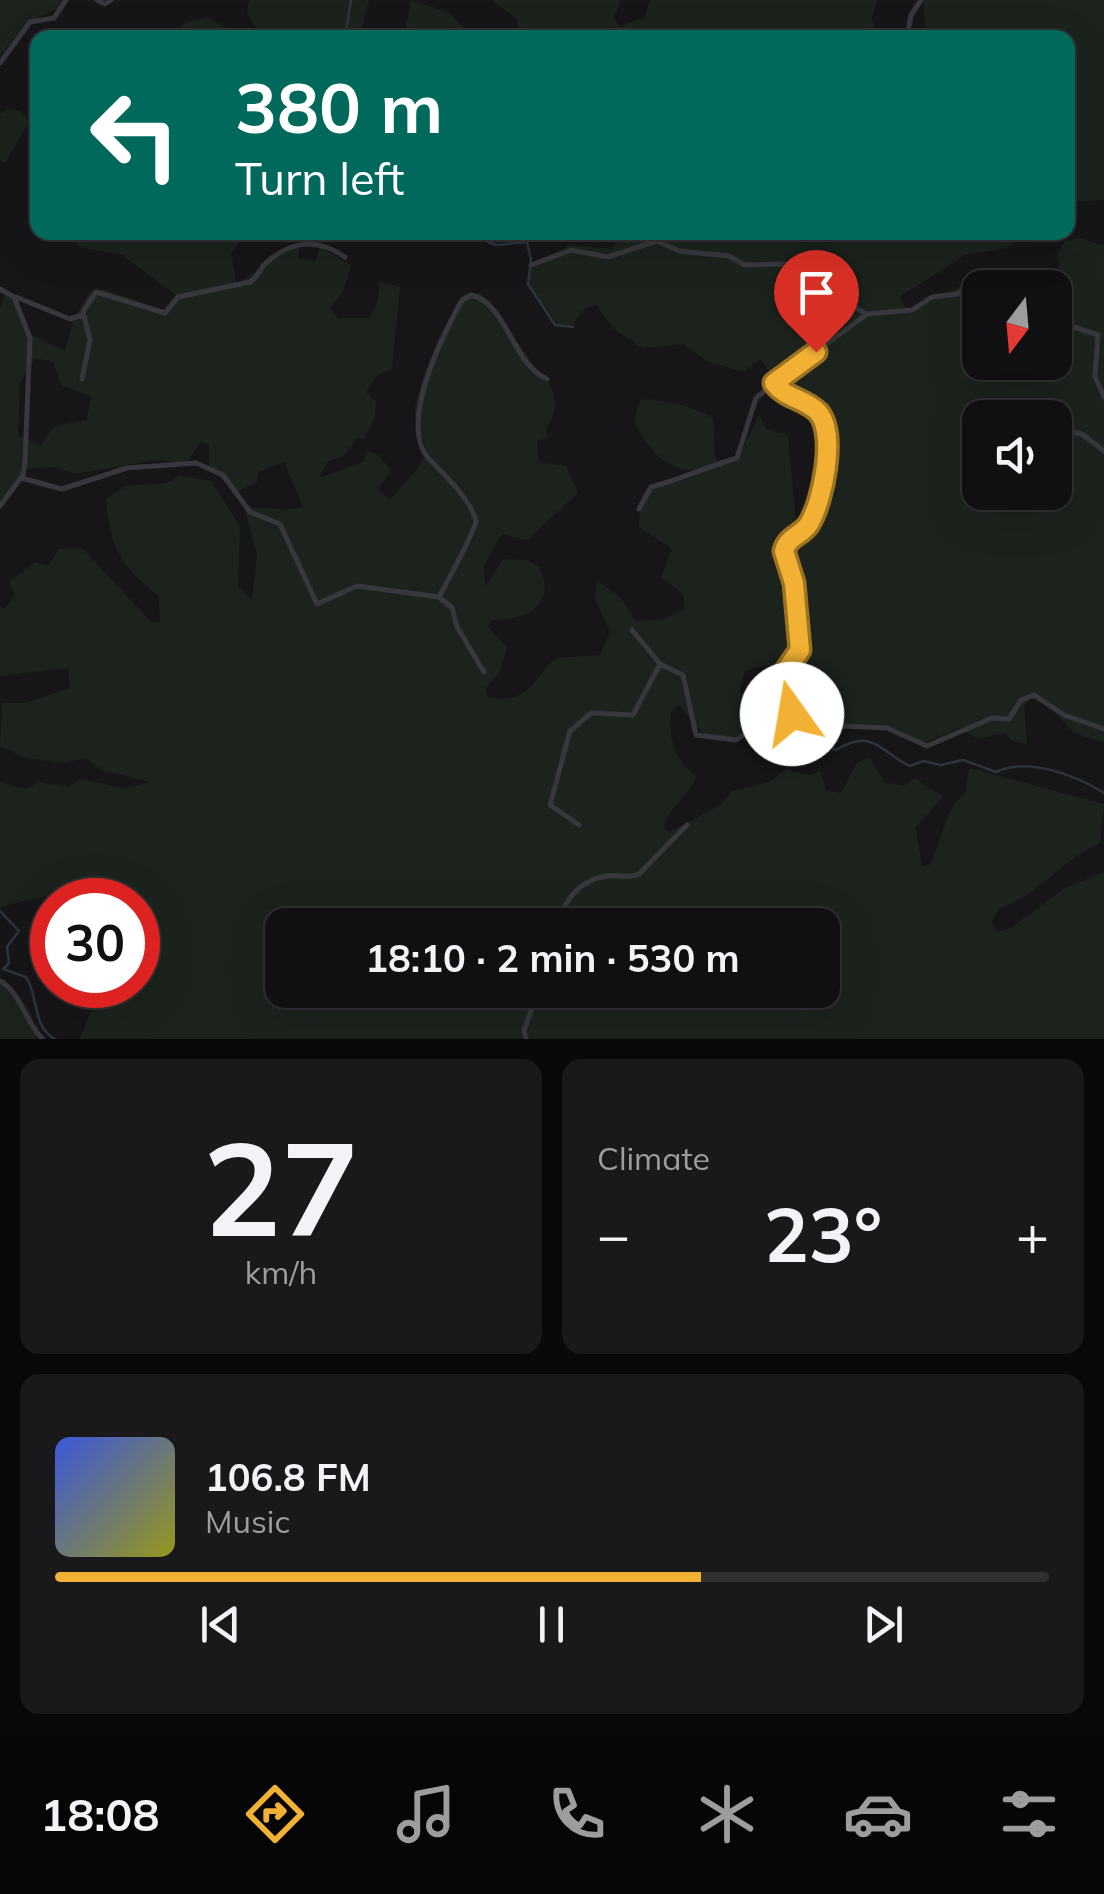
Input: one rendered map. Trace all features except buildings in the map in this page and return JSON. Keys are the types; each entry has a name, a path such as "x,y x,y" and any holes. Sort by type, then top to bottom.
{"street":[{"path":"0,63 30,22 54,18 66,0"},
{"path":"97,0 105,4 111,0"},
{"path":"908,30 911,15 921,0"},
{"path":"531,265 571,250 608,257 657,241 679,251 729,256 745,264 789,264 866,314"},
{"path":"82,379 90,340 83,315 90,297 100,292 164,313 178,297 250,282 262,266 296,244 321,244 345,257"},
{"path":"0,289 70,319 83,315"},
{"path":"639,509 651,488 687,479 704,466 737,458 756,398 866,314 918,308 932,297 962,292"},
{"path":"439,597 451,579 461,547 475,530 476,520 445,472 430,460 422,440 421,398 462,300 471,294 490,305 513,346 536,374 547,379"},
{"path":"0,506 21,478 30,338 14,296"},
{"path":"1072,327 1098,335 1095,376 1104,397"},
{"path":"774,383 789,398 816,410 826,428 824,490 806,528 791,538 784,551 794,583 800,650 775,686 793,717 821,736 848,725 887,728 927,746 992,718 1008,719 1025,697 1034,696 1064,715 1104,729"},
{"path":"1072,432 1082,434 1104,451"},
{"path":"21,478 62,490 127,468 176,463 210,466 250,512 280,524 317,604 357,586 439,597 452,608 457,627 484,672"},
{"path":"632,630 660,664 683,675 691,701 692,730 702,738 736,740 772,717 793,717"},
{"path":"579,825 550,805 570,731 591,713 633,715 660,664"},
{"path":"562,908 580,887 604,876 639,874 687,825"},
{"path":"0,982 10,987 32,1029 43,1039"},
{"path":"526,1039 524,1030 532,1008"}],"shaded area":[{"path":"0,0 61,0 61,7 27,22 0,56"},
{"path":"249,0 369,0 361,30 258,30 247,14"},
{"path":"411,0 450,13 466,30 405,30"},
{"path":"492,0 621,0 614,18 620,27 645,17 650,0 877,0 872,18 875,30 518,30 517,19"},
{"path":"923,0 1104,0 1104,200 1075,202 1075,30 925,27"},
{"path":"206,17 231,30 180,30 183,24"},
{"path":"8,109 22,112 29,122 5,163 0,160 0,114"},
{"path":"1079,238 1104,246 1104,743 1074,733 1050,707 1031,698 1024,705 1027,744 1012,741 1005,733 977,739 960,728 923,743 873,725 848,725 822,732 793,712 777,685 782,669 764,665 745,671 740,692 760,703 764,713 741,737 706,737 678,704 671,712 674,749 696,776 670,813 664,829 670,832 720,805 733,791 770,782 786,769 809,775 820,771 826,790 841,793 857,763 869,757 885,783 905,785 915,778 943,797 916,827 922,866 929,865 952,808 965,794 969,768 1104,804 1100,843 1027,894 998,909 992,922 996,932 1011,928 1066,887 1104,872 1104,1039 80,1039 92,1008 160,1008 160,878 30,878 30,900 0,907 0,782 25,789 39,782 69,787 80,779 123,788 150,782 101,770 86,758 62,763 26,758 0,746 2,703 26,703 70,688 68,668 0,676 0,606 4,609 15,595 9,582 35,562 48,566 59,549 82,548 152,623 160,622 159,596 135,576 115,544 106,499 126,486 166,483 181,476 211,481 240,526 238,587 252,600 257,555 245,509 303,507 284,462 259,472 257,482 237,492 209,468 209,445 201,441 186,463 156,460 75,474 54,467 25,469 0,502 0,307 6,292 12,295 27,333 65,351 74,318 90,292 103,289 163,310 176,295 122,255 79,247 74,240 240,240 231,253 236,283 290,246 300,244 298,258 315,262 320,247 351,265 343,292 330,308 338,318 369,318 377,304 380,282 400,287 392,369 377,375 366,392 376,402 375,417 364,439 357,438 344,456 327,462 319,478 363,462 368,451 377,454 391,470 378,489 390,500 424,456 425,444 415,411 442,332 465,294 479,293 488,299 553,392 555,407 546,427 547,438 537,441 539,462 566,466 578,493 527,540 502,534 483,567 486,586 503,559 527,560 539,567 544,580 544,592 535,608 527,614 492,620 488,627 507,647 500,672 485,689 487,697 502,698 528,689 556,658 600,655 610,632 594,597 597,581 619,596 636,621 663,619 685,609 683,594 661,577 672,549 639,527 640,510 653,488 696,476 696,471 666,462 644,440 634,421 640,400 680,405 709,416 714,426 715,455 722,466 738,459 759,414 766,429 788,435 797,532 803,540 830,508 826,417 809,401 781,388 760,359 744,372 706,361 684,344 642,348 614,329 596,305 584,309 573,324 559,326 530,286 530,268 570,245 612,249 619,240 1017,240 1006,248 966,255 899,297 906,308 962,285 962,380 1072,380 1072,270 1059,270 1057,254 1065,241","holes":["35,358 53,362 61,385 92,397 86,420 53,427 41,445 18,436 20,383"]},
{"path":"0,984 27,1006 36,1039 0,1039"}],"waterway":[{"path":"346,30 351,0"},
{"path":"484,240 496,245 527,242 531,260 528,284 555,325 573,327"},
{"path":"781,765 807,737 836,750 860,741 876,744 910,766 923,761 941,765 963,760 996,772 1036,767 1066,774 1104,793"},
{"path":"0,911 19,931 7,947 9,963 3,969 26,977 39,1019 55,1039"}],"route":[{"path":"792,714 775,686 776,678 800,650 794,583 784,551 786,543 806,528 820,504 826,428 816,410 789,398 774,383 816,352"}]}
